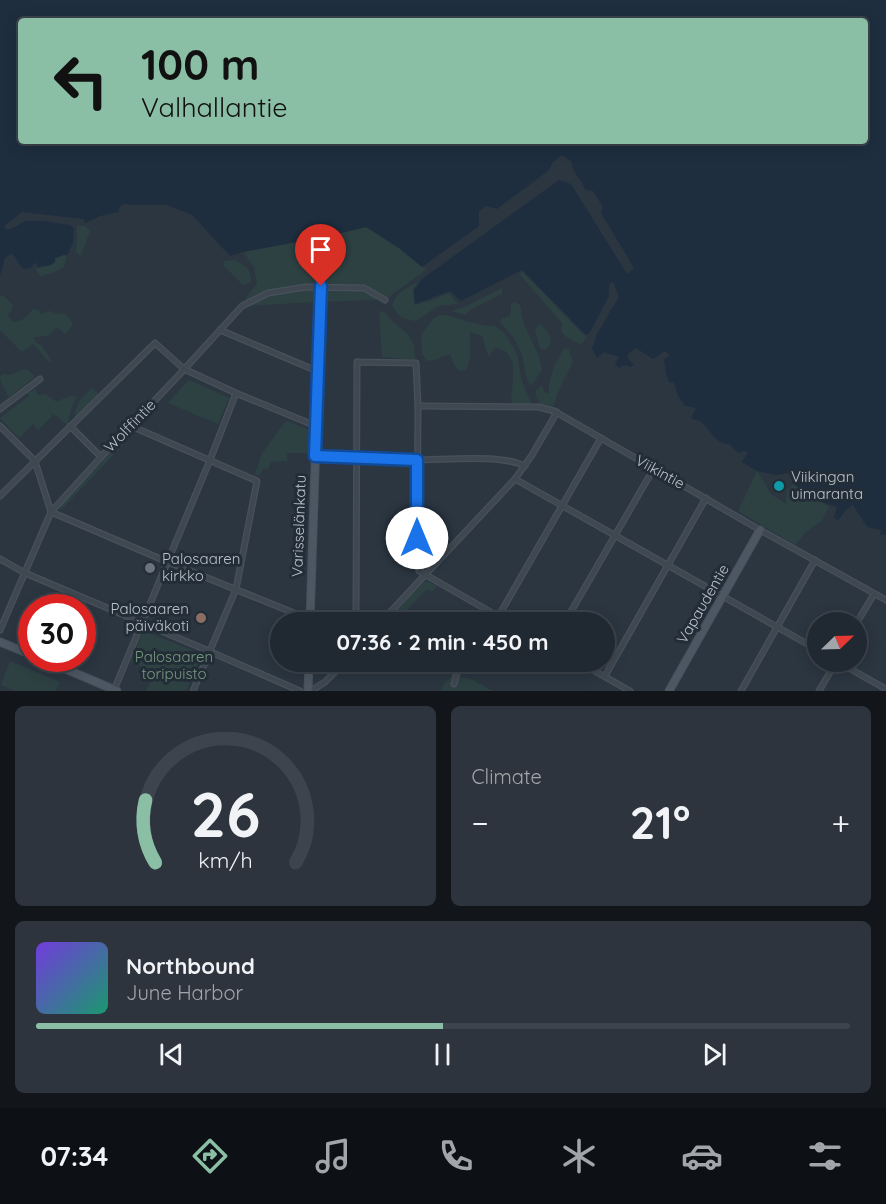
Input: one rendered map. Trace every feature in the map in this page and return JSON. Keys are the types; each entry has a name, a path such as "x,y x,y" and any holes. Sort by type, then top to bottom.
{"street":[{"name":"Wolffintie","path":"0,630 51,512 242,306 268,293 321,286 364,288 385,300"},
{"name":"Varisselänkatu","path":"310,612 321,286"},
{"path":"220,330 317,371"},
{"path":"0,496 155,343 184,369 316,426"},
{"path":"356,612 357,362 416,363 417,563 419,571 489,612"},
{"path":"0,409 40,379"},
{"path":"72,672 115,691 236,393"},
{"name":"Viikintie","path":"418,406 539,407 557,412 886,600"},
{"path":"391,612 515,479 557,412"},
{"path":"0,426 36,461 51,512 292,612"},
{"path":"70,426 100,457"},
{"path":"131,426 257,481 236,589 193,691"},
{"path":"501,612 601,438"},
{"path":"315,456 417,460 486,459 517,462 525,466"},
{"path":"571,612 654,468"},
{"path":"515,479 807,644"},
{"path":"605,676 706,498"},
{"name":"Vapaudentie","path":"669,691 760,530"},
{"path":"0,559 25,573 300,691"},
{"path":"741,691 815,560"},
{"path":"863,612 874,594"},
{"path":"0,642 18,649"},
{"path":"309,672 309,691 325,682 335,672"},
{"path":"454,684 457,673 455,672"},
{"path":"598,672 630,691"},
{"path":"819,691 831,672"},
{"path":"855,672 886,689"}],"green space":[{"path":"77,226 85,226 90,231 81,255 76,251"},
{"path":"366,227 427,269 385,300 381,298 246,306 246,297 257,284 254,267 243,252"},
{"path":"67,256 64,267 52,273 41,276 35,269 51,265 56,258"},
{"path":"235,260 249,271 251,282 243,285 223,265 225,261"},
{"path":"522,271 587,336 581,345 565,336 561,331 562,323 520,275"},
{"path":"419,282 413,289 414,305 449,293 458,304 438,306 416,321 401,317 392,305 396,297 403,290"},
{"path":"502,288 502,294 470,310 465,315 451,311 465,307"},
{"path":"0,295 13,305 11,312 7,314 13,322 22,320 33,309 39,310 41,314 49,311 63,313 69,317 73,324 64,334 56,328 48,336 34,337 36,343 41,345 51,360 50,363 33,344 22,352 0,330"},
{"path":"515,302 520,305 523,322 539,356 542,370 531,386 519,348 500,323 501,319 510,316 511,304"},
{"path":"382,311 408,334 414,345 415,360 382,357 379,312"},
{"path":"439,315 495,326 505,334 517,354 522,382 532,405 514,404 511,400 512,360 503,350 494,348 489,357 482,336 470,332 470,360 466,370 459,371 450,354 427,361 422,354 421,335"},
{"path":"540,324 550,337 549,347 545,350 540,348 535,332"},
{"path":"566,348 573,361 554,406 541,404 536,396 536,390 542,385 545,393 549,393 549,383 554,367 563,349"},
{"path":"24,369 35,377 9,397 1,383 0,376"},
{"path":"189,380 229,398 218,424 168,403"},
{"path":"92,388 99,394 77,416 74,414 80,400"},
{"path":"35,389 38,395 45,394 57,402 64,398 77,397 66,424 50,413 52,416 38,430 33,424 19,438 0,418 29,396 27,393"},
{"path":"286,421 310,430 308,453 287,453 287,461 271,462 268,470 264,468 259,476 255,474 262,453"},
{"path":"132,432 134,433 60,511 60,506"},
{"path":"757,471 771,494 786,504 787,490 792,484 829,507 821,521 805,533 795,545 738,511"},
{"path":"428,581 437,586 432,592 427,589 405,612 396,612 424,582"},
{"name":"Palosaaren toripuisto","path":"143,631 202,654 186,691 146,691 154,672 131,662"},
{"path":"10,661 18,664 18,672 36,672 60,682 56,691 15,691 1,685"},
{"path":"451,676 471,679 493,691 441,691"}],"water":[{"path":"0,0 886,0 886,535 880,535 881,530 867,527 853,505 838,520 834,518 837,507 818,501 794,484 798,475 797,471 776,475 757,471 742,462 748,452 738,453 729,444 716,439 701,422 691,418 696,408 685,406 678,396 674,383 669,382 664,359 670,356 665,351 653,359 636,348 628,354 628,359 634,365 630,367 625,365 619,368 615,364 619,357 604,352 597,358 592,349 597,334 619,297 613,282 609,284 609,296 590,332 586,335 522,270 461,301 450,291 415,304 414,290 422,279 559,180 571,184 627,274 634,268 601,213 603,207 593,191 586,190 573,169 571,161 562,155 553,162 548,171 497,209 486,206 479,211 479,226 422,267 399,248 366,227 230,256 192,215 167,205 126,204 121,205 118,212 100,216 85,223 84,219 22,212 4,226 7,230 25,221 69,225 74,228 73,243 67,255 55,258 55,262 51,265 38,267 35,262 31,268 23,269 12,253 5,258 0,276"}],"place":[{"name":"Viikingan uimaranta","path":"779,486"},
{"name":"Palosaaren kirkko","path":"150,568"},
{"name":"Palosaaren päiväkoti","path":"201,618"}],"route":[{"path":"321,286 315,456 417,460 417,538"}]}
